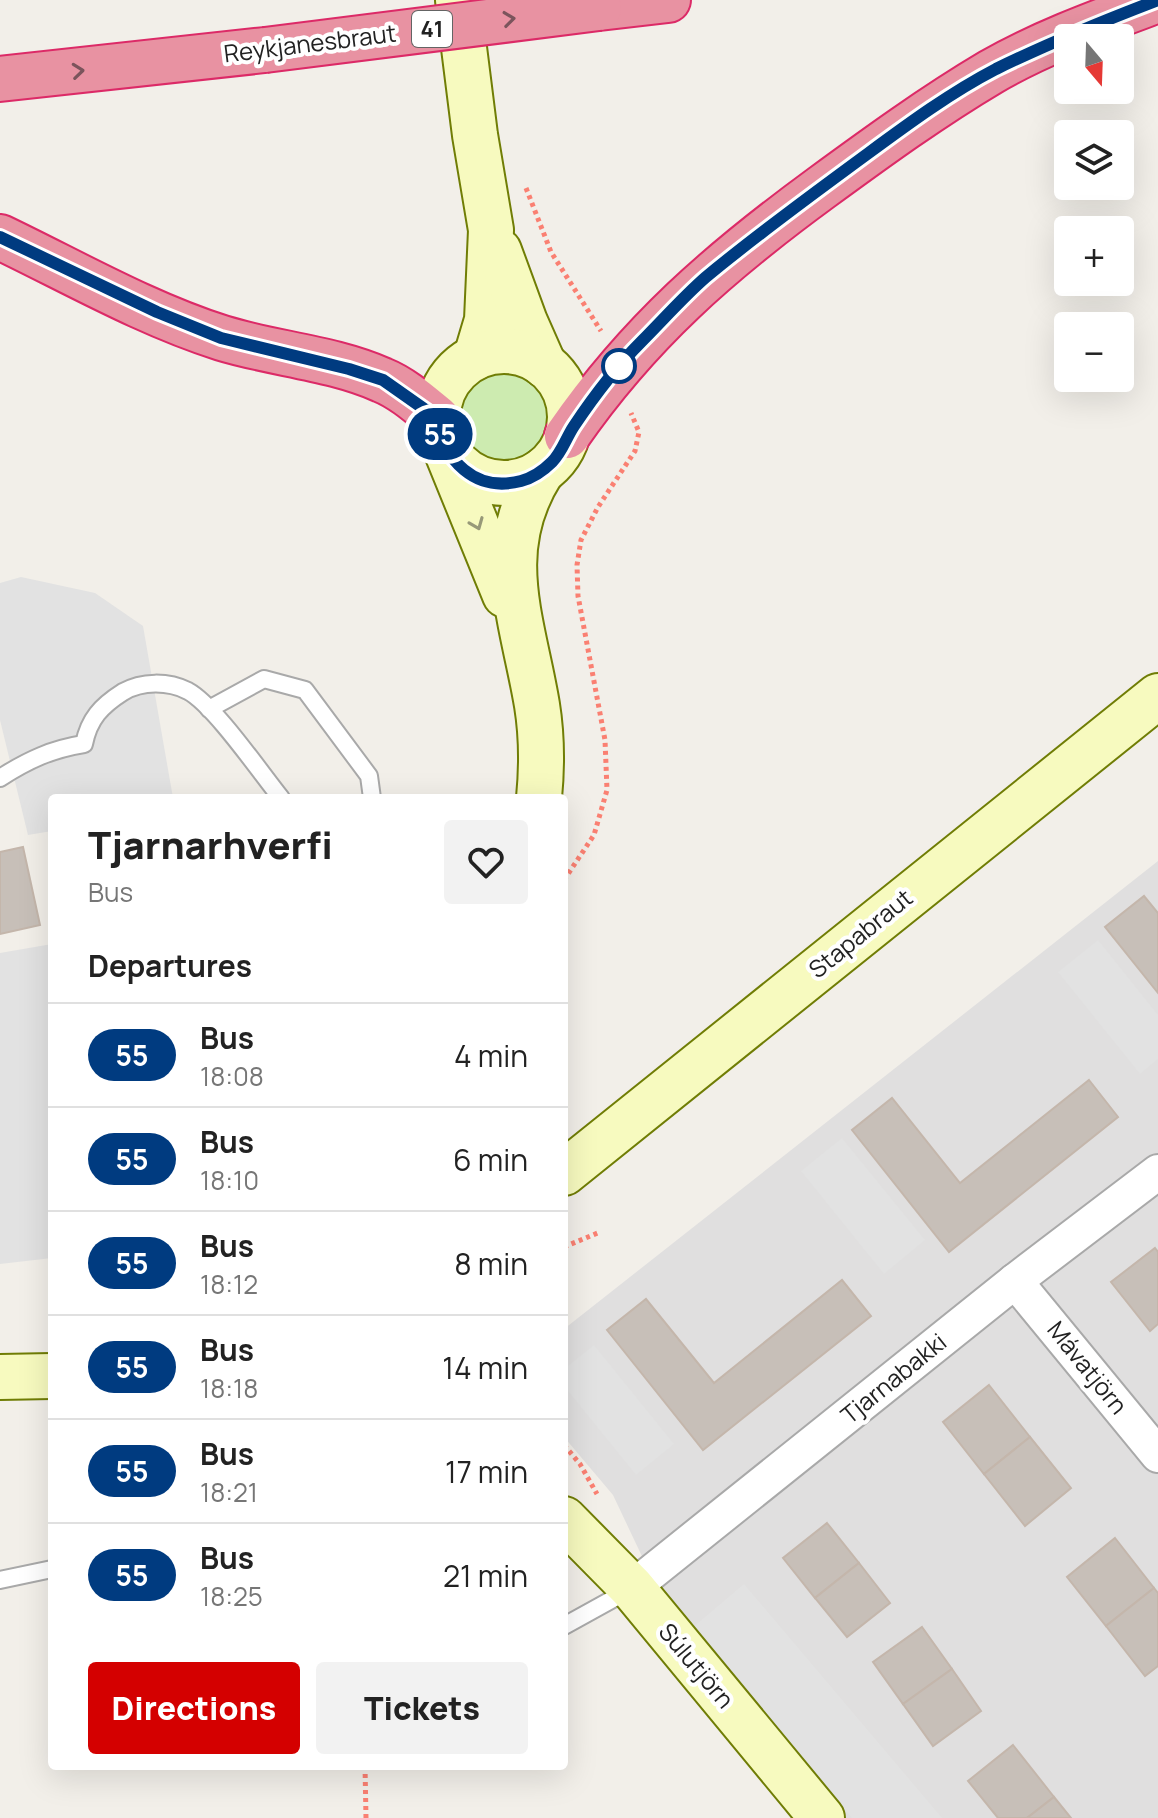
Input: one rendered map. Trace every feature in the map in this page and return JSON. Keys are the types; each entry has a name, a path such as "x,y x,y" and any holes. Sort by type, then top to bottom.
{"highway":[{"name":"Reykjanesbraut","path":"0,79 668,0"},
{"path":"567,436 599,390 628,356 704,279 777,220 898,131 994,70 1095,23 1158,0"},
{"path":"0,237 157,312 221,338 383,380 442,435"}],"street":[{"path":"458,0 491,230 487,320 476,357"},
{"path":"491,230 544,365"},
{"path":"520,630 442,435 440,399 448,382 460,367 476,357 493,352 511,351 529,356 544,365 558,379 567,397 570,416 562,450 542,471 520,512 515,536 514,565 520,630 537,706 542,768 539,794"},
{"path":"442,435 461,468 480,479 501,483 523,481 542,471"},
{"name":"Stapabraut","path":"568,1170 1158,696"},
{"name":"Tjarnabakki","path":"632,1588 1015,1281 1158,1172"},
{"name":"Mávatjörn","path":"1015,1281 1158,1455"},
{"path":"0,1377 48,1376"},
{"name":"Súlutjörn","path":"568,1523 632,1588 822,1818"}],"lane":[{"path":"209,709 264,679 305,690 369,776 371,794"},
{"path":"0,778 30,759 60,748 84,744 87,729 102,706 129,689 160,683 191,692 209,709 278,794"},
{"path":"0,1580 48,1570"},
{"path":"568,1624 632,1588"}],"path":[{"path":"523,182 551,252 602,332"},
{"path":"568,874 594,835 607,790 605,740 578,596 577,565 581,540 598,507 635,451 639,432 627,406"},
{"path":"568,1245 600,1232"},
{"path":"365,1770 366,1818"}],"shaded area":[{"path":"21,577 95,593 143,626 172,794 48,794 48,832 28,835 0,720 0,583"},
{"path":"1158,861 1158,1818 836,1818 682,1641 613,1495 568,1442 568,1326"},
{"path":"1098,940 1158,1015 1158,1059 1140,1074 1058,972"},
{"path":"48,945 48,1258 0,1264 0,953"},
{"path":"842,1138 925,1240 884,1274 801,1171"},
{"path":"594,1345 674,1444 636,1475 568,1391 568,1366"},
{"path":"744,1584 942,1818 852,1818 691,1629"}],"green space":[{"path":"504,364 524,368 542,379 553,397 557,417 553,437 542,455 524,466 504,470 484,466 466,455 455,437 451,417 455,397 466,379 484,368"}],"building":[{"path":"23,847 40,925 0,934 0,852"},
{"path":"1144,896 1158,913 1158,993 1105,927"},
{"path":"1089,1080 1118,1117 949,1252 852,1130 892,1098 960,1183"},
{"path":"1155,1248 1158,1252 1158,1324 1150,1331 1111,1282"},
{"path":"842,1280 871,1316 703,1450 607,1330 646,1299 714,1383"},
{"path":"989,1385 1030,1437 984,1474 943,1422"},
{"path":"1030,1437 1071,1488 1025,1526 984,1474"},
{"path":"827,1523 859,1563 815,1598 783,1558"},
{"path":"1115,1538 1154,1588 1106,1626 1067,1577"},
{"path":"859,1563 890,1603 847,1637 815,1598"},
{"path":"1154,1588 1158,1593 1158,1666 1145,1676 1106,1626"},
{"path":"922,1627 952,1669 903,1704 873,1662"},
{"path":"952,1669 981,1711 933,1746 903,1704"},
{"path":"1013,1745 1054,1797 1027,1818 998,1818 968,1781"},
{"path":"1054,1797 1071,1818 1027,1818"}],"bus line":[{"name":"55","path":"0,237 157,312 221,338 383,380 437,418 447,452 461,468 480,479 501,483 523,481 553,461 599,390 628,356 704,279 777,220 910,122 994,70 1095,23 1158,0"}]}
